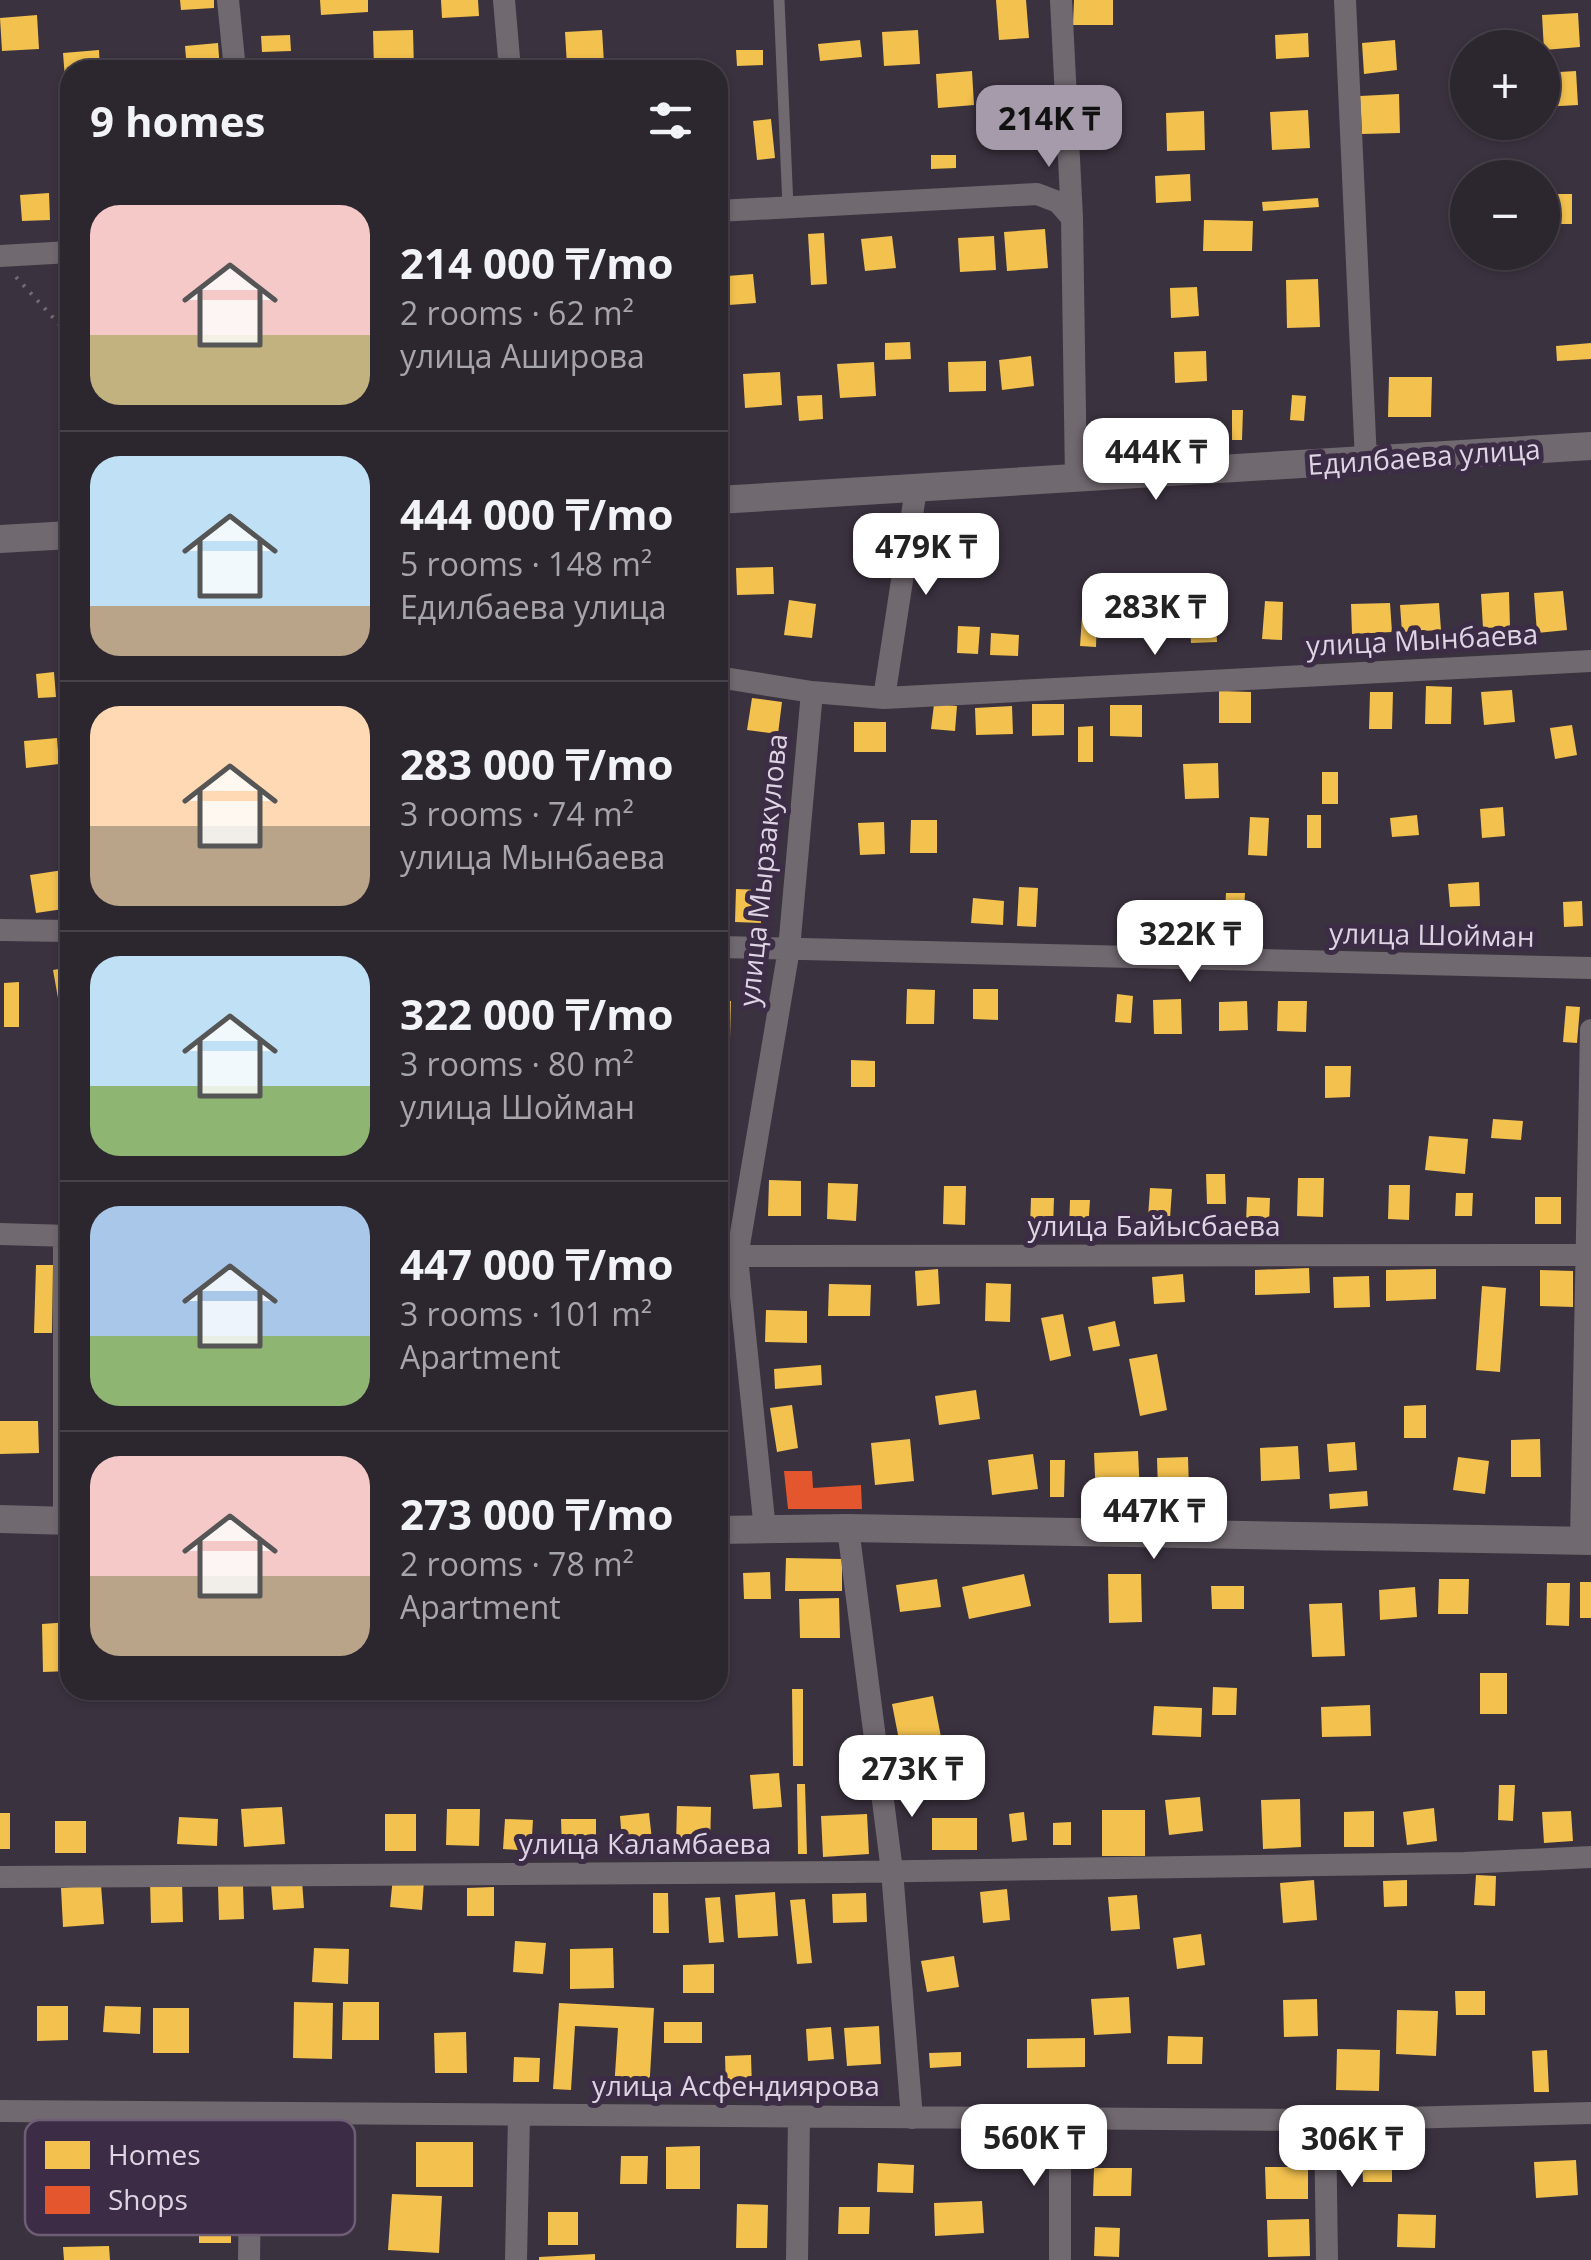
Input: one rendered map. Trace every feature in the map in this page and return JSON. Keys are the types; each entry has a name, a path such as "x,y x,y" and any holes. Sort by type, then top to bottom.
{"street":[{"path":"228,0 235,60"},
{"path":"504,0 509,60"},
{"path":"1061,0 1072,218 1076,479"},
{"path":"1345,0 1366,460"},
{"path":"728,210 1037,194 1058,202 1072,218"},
{"path":"6,265 60,254"},
{"name":"Едилбаева улица","path":"728,499 1591,446"},
{"path":"884,698 916,489"},
{"path":"0,539 60,536"},
{"name":"улица Мынбаева","path":"728,678 812,692 884,698 1591,661"},
{"name":"улица Мырзакулова","path":"728,1252 790,949 812,692"},
{"path":"0,930 60,931"},
{"name":"улица Шойман","path":"728,948 1591,968"},
{"path":"728,1530 848,1528 1586,1540 1591,1030"},
{"path":"0,1234 60,1236"},
{"name":"улица Байысбаева","path":"728,1257 1588,1255"},
{"name":"улица Мырзакулова","path":"728,1264 765,1530"},
{"path":"0,1520 60,1520"},
{"path":"848,1528 892,1871 912,2118"},
{"name":"улица Каламбаева","path":"0,1877 892,1871 1445,1864 1591,1857"},
{"name":"улица Асфендиярова","path":"0,2111 1325,2120 1591,2113"},
{"path":"252,2113 252,2120"},
{"path":"516,2260 518,2115"},
{"path":"796,2260 799,2117"},
{"path":"1060,2118 1060,2260"},
{"path":"1325,2120 1326,2260"},
{"path":"249,2260 250,2235"}],"lane":[{"path":"779,0 788,207"}],"path":[{"path":"6,265 60,325"}],"building: Homes":[{"path":"180,0 214,0 214,8 181,10"},
{"path":"320,0 368,0 368,12 321,15"},
{"path":"441,0 478,0 479,16 442,18"},
{"path":"996,0 1026,0 1029,38 999,40"},
{"path":"1074,0 1113,0 1113,25 1073,25"},
{"path":"1578,13 1580,47 1560,49 1560,30 1543,30 1542,15"},
{"path":"37,15 39,49 2,51 0,18"},
{"path":"413,30 414,60 374,60 373,31"},
{"path":"602,30 604,60 567,60 565,32"},
{"path":"918,30 920,64 884,66 882,32"},
{"path":"1308,33 1309,57 1276,59 1275,35"},
{"path":"290,35 291,51 262,52 261,36"},
{"path":"860,40 862,57 820,61 818,44"},
{"path":"1395,40 1397,70 1364,74 1362,43"},
{"path":"218,43 219,60 186,60 185,46"},
{"path":"99,50 100,60 64,60 63,53"},
{"path":"736,50 763,50 763,65 737,66"},
{"path":"972,71 974,105 938,108 936,74"},
{"path":"1576,71 1578,105 1560,106 1560,72"},
{"path":"1399,94 1400,133 1362,134 1360,96"},
{"path":"1308,110 1310,148 1272,150 1270,112"},
{"path":"1204,111 1205,150 1167,151 1166,113"},
{"path":"771,119 775,158 757,160 753,121"},
{"path":"931,155 956,155 956,168 931,169"},
{"path":"1190,174 1191,201 1156,203 1155,176"},
{"path":"49,193 50,220 22,221 20,195"},
{"path":"1560,194 1572,194 1572,224 1560,224"},
{"path":"1318,198 1319,207 1263,211 1262,202"},
{"path":"1204,220 1253,221 1252,251 1203,251"},
{"path":"1045,229 1048,268 1007,271 1004,232"},
{"path":"824,233 827,284 811,285 808,234"},
{"path":"892,236 896,268 865,271 861,239"},
{"path":"994,236 996,270 960,272 958,238"},
{"path":"753,274 756,303 729,305 728,276"},
{"path":"1318,279 1320,327 1287,328 1286,280"},
{"path":"1197,287 1199,316 1171,318 1170,288"},
{"path":"910,342 911,359 885,360 885,343"},
{"path":"1591,343 1591,359 1557,361 1556,346"},
{"path":"1206,351 1207,381 1175,383 1174,352"},
{"path":"1031,356 1034,386 1002,390 999,360"},
{"path":"986,361 986,391 949,392 948,362"},
{"path":"874,362 876,396 840,398 837,364"},
{"path":"780,372 782,405 745,408 743,374"},
{"path":"1389,377 1432,377 1431,417 1388,417"},
{"path":"822,395 823,419 799,421 797,396"},
{"path":"1292,395 1306,396 1304,421 1290,420"},
{"path":"1232,410 1243,410 1242,440 1232,440"},
{"path":"1149,419 1151,454 1139,455 1137,420"},
{"path":"773,567 774,594 737,595 736,568"},
{"path":"1563,591 1567,630 1537,633 1534,593"},
{"path":"1509,592 1510,627 1483,628 1481,594"},
{"path":"789,600 816,604 812,638 784,635"},
{"path":"1265,601 1283,602 1282,640 1262,639"},
{"path":"1390,603 1392,632 1352,634 1351,604"},
{"path":"1439,603 1441,630 1402,632 1400,605"},
{"path":"1215,605 1217,642 1191,643 1189,606"},
{"path":"1106,609 1123,609 1124,635 1107,636"},
{"path":"1082,617 1097,618 1096,647 1080,646"},
{"path":"958,626 980,627 978,654 957,653"},
{"path":"991,633 1019,635 1018,656 990,655"},
{"path":"54,672 56,697 38,698 36,674"},
{"path":"1426,686 1452,687 1451,724 1425,724"},
{"path":"1512,690 1515,722 1484,725 1481,692"},
{"path":"1219,691 1251,692 1251,723 1219,723"},
{"path":"1370,692 1393,692 1392,729 1369,729"},
{"path":"752,698 782,702 778,734 747,730"},
{"path":"934,704 957,706 955,731 931,729"},
{"path":"1032,704 1064,704 1064,735 1032,736"},
{"path":"1110,705 1142,705 1142,737 1110,736"},
{"path":"1012,706 1013,734 976,735 975,708"},
{"path":"854,722 886,722 886,752 854,752"},
{"path":"1572,725 1577,755 1555,759 1550,728"},
{"path":"1093,726 1093,762 1078,762 1078,727"},
{"path":"57,738 59,764 26,768 24,741"},
{"path":"1218,763 1219,798 1185,799 1183,764"},
{"path":"1322,772 1338,772 1338,804 1322,804"},
{"path":"1503,807 1505,836 1482,838 1480,809"},
{"path":"1307,815 1321,815 1321,848 1307,848"},
{"path":"1417,815 1419,835 1392,837 1390,818"},
{"path":"1250,817 1269,818 1267,856 1248,855"},
{"path":"911,820 937,820 937,853 910,853"},
{"path":"884,822 885,854 860,855 858,823"},
{"path":"60,870 60,909 36,913 30,875"},
{"path":"1479,882 1480,906 1450,907 1448,884"},
{"path":"1019,887 1038,888 1036,927 1017,926"},
{"path":"736,889 762,890 761,923 735,922"},
{"path":"1226,893 1245,893 1243,932 1224,931"},
{"path":"973,898 1004,901 1003,925 971,923"},
{"path":"1582,901 1583,926 1564,927 1563,902"},
{"path":"60,969 60,998 58,998 53,970"},
{"path":"19,982 19,1027 4,1027 4,983"},
{"path":"907,989 935,990 934,1024 906,1024"},
{"path":"973,989 998,989 998,1020 973,1019"},
{"path":"1117,994 1133,996 1131,1023 1115,1022"},
{"path":"1181,999 1182,1034 1154,1034 1153,1000"},
{"path":"728,1001 731,1001 728,1039"},
{"path":"1247,1001 1248,1030 1219,1031 1219,1002"},
{"path":"1278,1001 1307,1001 1306,1032 1277,1031"},
{"path":"1566,1006 1580,1007 1577,1043 1563,1042"},
{"path":"851,1060 875,1061 875,1087 851,1087"},
{"path":"1325,1066 1351,1066 1350,1097 1325,1098"},
{"path":"1493,1119 1523,1121 1521,1140 1491,1138"},
{"path":"1429,1136 1468,1139 1465,1174 1425,1170"},
{"path":"1206,1174 1225,1174 1226,1204 1207,1204"},
{"path":"1298,1178 1324,1178 1323,1217 1297,1216"},
{"path":"769,1180 801,1181 801,1216 768,1216"},
{"path":"828,1183 858,1184 856,1221 827,1219"},
{"path":"1389,1185 1410,1185 1409,1220 1388,1219"},
{"path":"944,1186 966,1186 965,1225 943,1224"},
{"path":"1150,1188 1172,1189 1169,1233 1147,1232"},
{"path":"1456,1193 1473,1193 1472,1216 1455,1216"},
{"path":"1247,1197 1270,1198 1269,1224 1246,1223"},
{"path":"1535,1197 1561,1197 1561,1224 1535,1224"},
{"path":"1031,1198 1054,1198 1053,1228 1030,1228"},
{"path":"1070,1200 1090,1200 1088,1230 1069,1229"},
{"path":"36,1265 53,1265 52,1333 34,1333"},
{"path":"1309,1268 1310,1293 1255,1295 1255,1270"},
{"path":"938,1269 940,1304 917,1306 915,1271"},
{"path":"1436,1269 1436,1299 1386,1301 1386,1270"},
{"path":"1540,1270 1573,1271 1573,1307 1540,1306"},
{"path":"1183,1274 1185,1302 1154,1304 1152,1277"},
{"path":"1369,1276 1370,1307 1334,1308 1333,1277"},
{"path":"986,1283 1011,1284 1010,1322 985,1321"},
{"path":"829,1284 871,1285 870,1316 828,1316"},
{"path":"1482,1286 1506,1288 1500,1372 1476,1370"},
{"path":"766,1310 807,1311 807,1343 765,1342"},
{"path":"1063,1314 1071,1356 1050,1361 1041,1318"},
{"path":"1115,1321 1120,1346 1093,1351 1088,1327"},
{"path":"1157,1354 1167,1410 1140,1416 1129,1359"},
{"path":"821,1365 822,1385 775,1389 774,1369"},
{"path":"976,1390 980,1419 939,1425 935,1396"},
{"path":"792,1405 798,1448 777,1452 770,1408"},
{"path":"1426,1405 1426,1438 1404,1438 1404,1406"},
{"path":"0,1421 38,1421 39,1453 0,1454"},
{"path":"910,1439 914,1481 875,1485 871,1443"},
{"path":"1540,1439 1541,1477 1511,1477 1511,1440"},
{"path":"1355,1442 1357,1470 1329,1472 1327,1444"},
{"path":"1298,1446 1300,1479 1261,1481 1260,1448"},
{"path":"729,1449 730,1497 728,1497"},
{"path":"1138,1451 1140,1495 1096,1498 1094,1453"},
{"path":"1033,1454 1038,1489 992,1495 988,1460"},
{"path":"1188,1457 1189,1489 1158,1490 1157,1458"},
{"path":"1458,1457 1489,1461 1485,1494 1453,1490"},
{"path":"1050,1460 1065,1460 1064,1497 1050,1497"},
{"path":"1367,1491 1368,1506 1330,1509 1329,1494"},
{"path":"786,1558 842,1559 842,1591 785,1591"},
{"path":"770,1572 771,1599 744,1599 743,1573"},
{"path":"1024,1574 1031,1606 969,1619 962,1587"},
{"path":"1108,1574 1141,1574 1142,1622 1109,1623"},
{"path":"937,1579 941,1607 900,1612 896,1585"},
{"path":"1439,1579 1469,1579 1468,1614 1438,1614"},
{"path":"1580,1582 1591,1582 1591,1618 1580,1618"},
{"path":"1547,1583 1570,1583 1569,1626 1546,1625"},
{"path":"1211,1586 1244,1586 1244,1609 1212,1609"},
{"path":"1415,1587 1417,1617 1380,1620 1379,1590"},
{"path":"839,1598 840,1638 800,1638 799,1599"},
{"path":"1342,1603 1345,1656 1312,1657 1309,1604"},
{"path":"60,1623 60,1671 43,1672 42,1624"},
{"path":"1480,1673 1507,1673 1507,1714 1480,1714"},
{"path":"1213,1687 1237,1688 1236,1715 1212,1715"},
{"path":"792,1689 803,1689 803,1766 793,1766"},
{"path":"933,1696 942,1742 901,1750 892,1704"},
{"path":"1370,1705 1371,1736 1322,1737 1321,1707"},
{"path":"1154,1706 1202,1708 1201,1737 1152,1735"},
{"path":"779,1773 782,1807 753,1809 750,1775"},
{"path":"797,1784 805,1784 807,1854 798,1854"},
{"path":"1499,1785 1515,1785 1513,1821 1498,1820"},
{"path":"1200,1797 1203,1831 1169,1835 1165,1800"},
{"path":"1300,1799 1301,1847 1263,1849 1261,1800"},
{"path":"677,1806 711,1807 710,1847 676,1846"},
{"path":"282,1807 285,1844 244,1847 241,1809"},
{"path":"1434,1808 1437,1841 1407,1845 1403,1812"},
{"path":"447,1809 480,1809 479,1846 446,1845"},
{"path":"1102,1810 1145,1810 1145,1856 1102,1856"},
{"path":"1374,1811 1374,1847 1344,1847 1344,1812"},
{"path":"1571,1811 1573,1841 1544,1843 1542,1812"},
{"path":"1024,1812 1027,1840 1012,1842 1009,1814"},
{"path":"0,1813 10,1813 10,1849 0,1849"},
{"path":"649,1813 653,1849 623,1852 620,1816"},
{"path":"385,1814 416,1814 416,1851 385,1851"},
{"path":"867,1814 869,1854 823,1857 821,1816"},
{"path":"179,1817 218,1819 217,1846 177,1844"},
{"path":"932,1818 977,1818 977,1850 932,1850"},
{"path":"505,1819 533,1820 531,1851 503,1849"},
{"path":"561,1819 596,1819 596,1850 562,1851"},
{"path":"55,1821 86,1821 86,1853 55,1853"},
{"path":"1071,1822 1071,1845 1053,1845 1053,1823"},
{"path":"1476,1875 1496,1876 1495,1906 1474,1905"},
{"path":"393,1877 424,1880 422,1910 390,1907"},
{"path":"182,1880 183,1922 151,1923 150,1881"},
{"path":"1314,1880 1317,1920 1283,1923 1280,1883"},
{"path":"1407,1880 1407,1906 1384,1907 1383,1881"},
{"path":"302,1881 304,1908 273,1910 271,1884"},
{"path":"101,1885 104,1924 63,1927 61,1888"},
{"path":"243,1885 244,1919 219,1920 218,1886"},
{"path":"494,1887 494,1916 467,1916 467,1888"},
{"path":"1007,1889 1010,1920 983,1923 980,1892"},
{"path":"775,1892 778,1936 738,1938 735,1895"},
{"path":"653,1893 668,1893 669,1933 653,1933"},
{"path":"866,1893 867,1922 833,1923 832,1894"},
{"path":"1137,1895 1140,1929 1111,1931 1108,1897"},
{"path":"720,1897 724,1942 709,1943 705,1898"},
{"path":"805,1899 812,1963 797,1964 790,1900"},
{"path":"1201,1934 1205,1965 1177,1969 1173,1938"},
{"path":"515,1941 546,1943 543,1974 513,1972"},
{"path":"314,1948 349,1949 348,1984 312,1982"},
{"path":"613,1948 614,1988 570,1989 570,1949"},
{"path":"954,1956 959,1987 927,1992 921,1961"},
{"path":"714,1964 714,1993 683,1993 683,1965"},
{"path":"1455,1991 1485,1991 1485,2015 1456,2015"},
{"path":"1129,1997 1131,2033 1094,2035 1091,1999"},
{"path":"1317,1999 1318,2036 1284,2037 1283,2000"},
{"path":"294,2002 333,2003 332,2059 293,2058"},
{"path":"343,2002 379,2002 379,2040 342,2040"},
{"path":"559,2003 654,2008 649,2092 614,2090 618,2028 575,2026 571,2090 553,2089"},
{"path":"37,2006 68,2006 68,2040 37,2041"},
{"path":"105,2006 141,2007 140,2034 103,2032"},
{"path":"153,2008 189,2008 189,2053 153,2053"},
{"path":"1397,2010 1438,2011 1436,2056 1396,2054"},
{"path":"664,2022 702,2022 702,2043 664,2043"},
{"path":"879,2026 881,2064 847,2066 844,2028"},
{"path":"831,2027 834,2059 808,2061 806,2029"},
{"path":"466,2032 467,2073 435,2073 434,2033"},
{"path":"1168,2036 1203,2037 1202,2064 1167,2064"},
{"path":"1085,2038 1085,2067 1027,2068 1027,2039"},
{"path":"1337,2049 1380,2050 1379,2091 1336,2090"},
{"path":"1547,2050 1549,2092 1534,2092 1532,2051"},
{"path":"961,2052 961,2066 930,2068 929,2053"},
{"path":"751,2055 752,2089 726,2090 725,2056"},
{"path":"514,2057 540,2058 539,2082 513,2082"},
{"path":"815,2077 846,2081 844,2097 813,2093"},
{"path":"1004,2139 1036,2139 1036,2164 1004,2164"},
{"path":"416,2142 473,2142 473,2187 416,2187"},
{"path":"700,2146 700,2189 666,2189 666,2147"},
{"path":"1362,2153 1392,2153 1392,2182 1363,2182"},
{"path":"621,2156 648,2156 647,2184 620,2184"},
{"path":"1576,2160 1578,2195 1536,2198 1534,2162"},
{"path":"878,2163 914,2165 913,2193 877,2192"},
{"path":"1265,2167 1308,2167 1308,2199 1266,2199"},
{"path":"1094,2168 1132,2168 1131,2196 1093,2196"},
{"path":"392,2194 442,2196 439,2253 388,2250"},
{"path":"982,2201 984,2233 935,2236 934,2203"},
{"path":"737,2204 768,2205 767,2248 736,2248"},
{"path":"839,2207 870,2207 869,2234 838,2234"},
{"path":"548,2212 578,2212 578,2245 548,2245"},
{"path":"1398,2214 1436,2215 1435,2248 1397,2247"},
{"path":"1309,2219 1310,2256 1268,2257 1267,2220"},
{"path":"1095,2227 1120,2228 1119,2257 1094,2256"},
{"path":"199,2235 231,2235 231,2243 199,2243"},
{"path":"109,2246 110,2260 64,2260 63,2247"},
{"path":"595,2254 595,2260 539,2260 539,2257"}],"building: Shops":[{"path":"784,1471 812,1471 813,1488 861,1485 862,1509 788,1509"}]}
